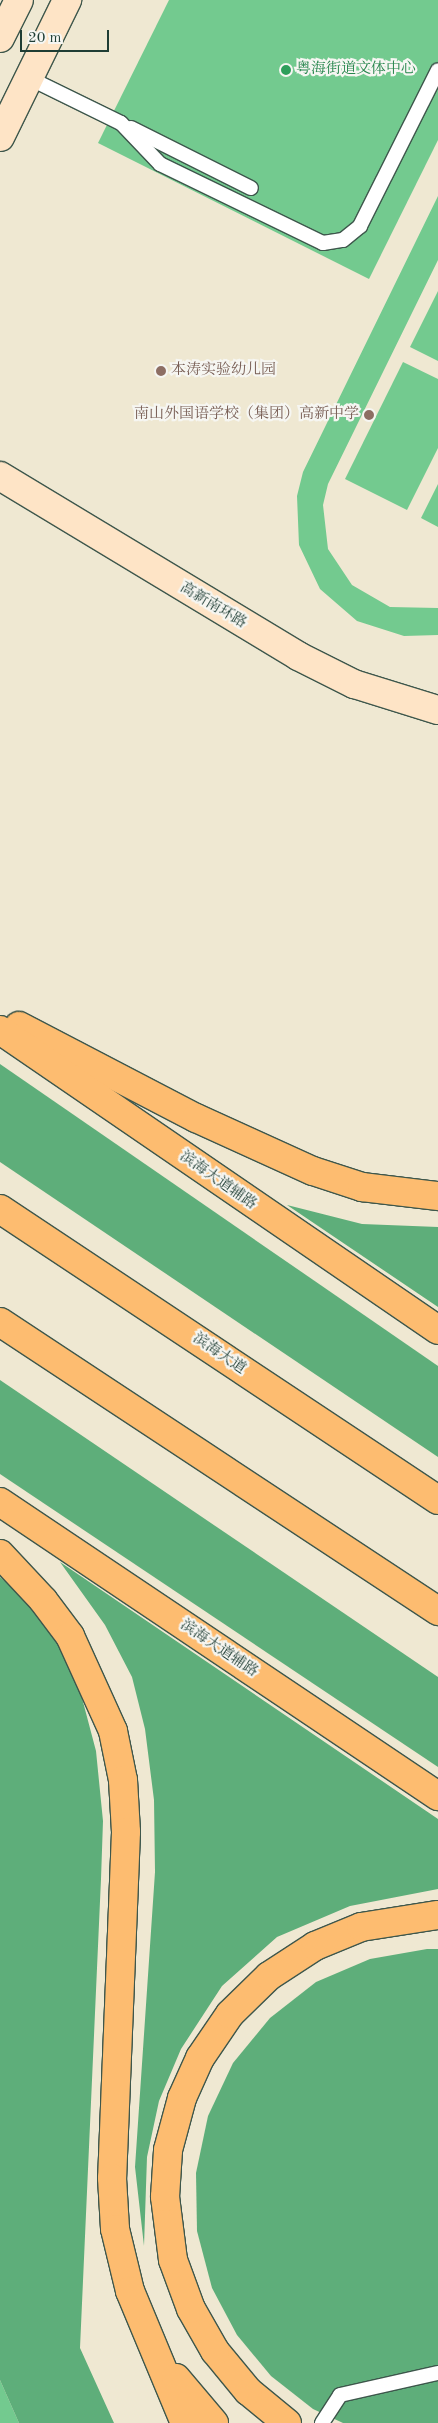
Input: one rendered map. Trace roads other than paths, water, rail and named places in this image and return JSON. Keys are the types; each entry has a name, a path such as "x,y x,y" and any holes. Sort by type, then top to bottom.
{"main road":[{"path":"0,1016 196,1118 313,1171 362,1187 438,1196"},
{"name":"滨海大道辅路","path":"0,1030 438,1330"},
{"name":"滨海大道","path":"0,1209 438,1500"},
{"path":"0,1322 438,1612"},
{"name":"滨海大道辅路","path":"0,1502 438,1796"},
{"path":"0,1554 43,1600 70,1636 107,1715 123,1780 126,1832 112,2178 115,2229 130,2291 185,2423"},
{"path":"287,2423 248,2391 214,2351 191,2309 173,2260 165,2197 168,2150 182,2098 200,2058 230,2014 269,1976 315,1946 361,1926 438,1915"},
{"path":"154,2346 214,2423"}],"street":[{"path":"0,38 19,0"},
{"path":"0,137 67,0"},
{"name":"高新南环路","path":"0,476 298,656 354,684 438,710"}],"lane":[{"path":"121,123 167,168 311,240 335,242 351,235 365,217 438,70"},
{"path":"29,78 251,188"},
{"path":"322,2423 340,2395 438,2374"}],"place":[{"name":"粤海街道文体中心","path":"286,70"},
{"name":"本涛实验幼儿园","path":"161,371"},
{"name":"南山外国语学校（集团）高新中学","path":"369,415"}]}
